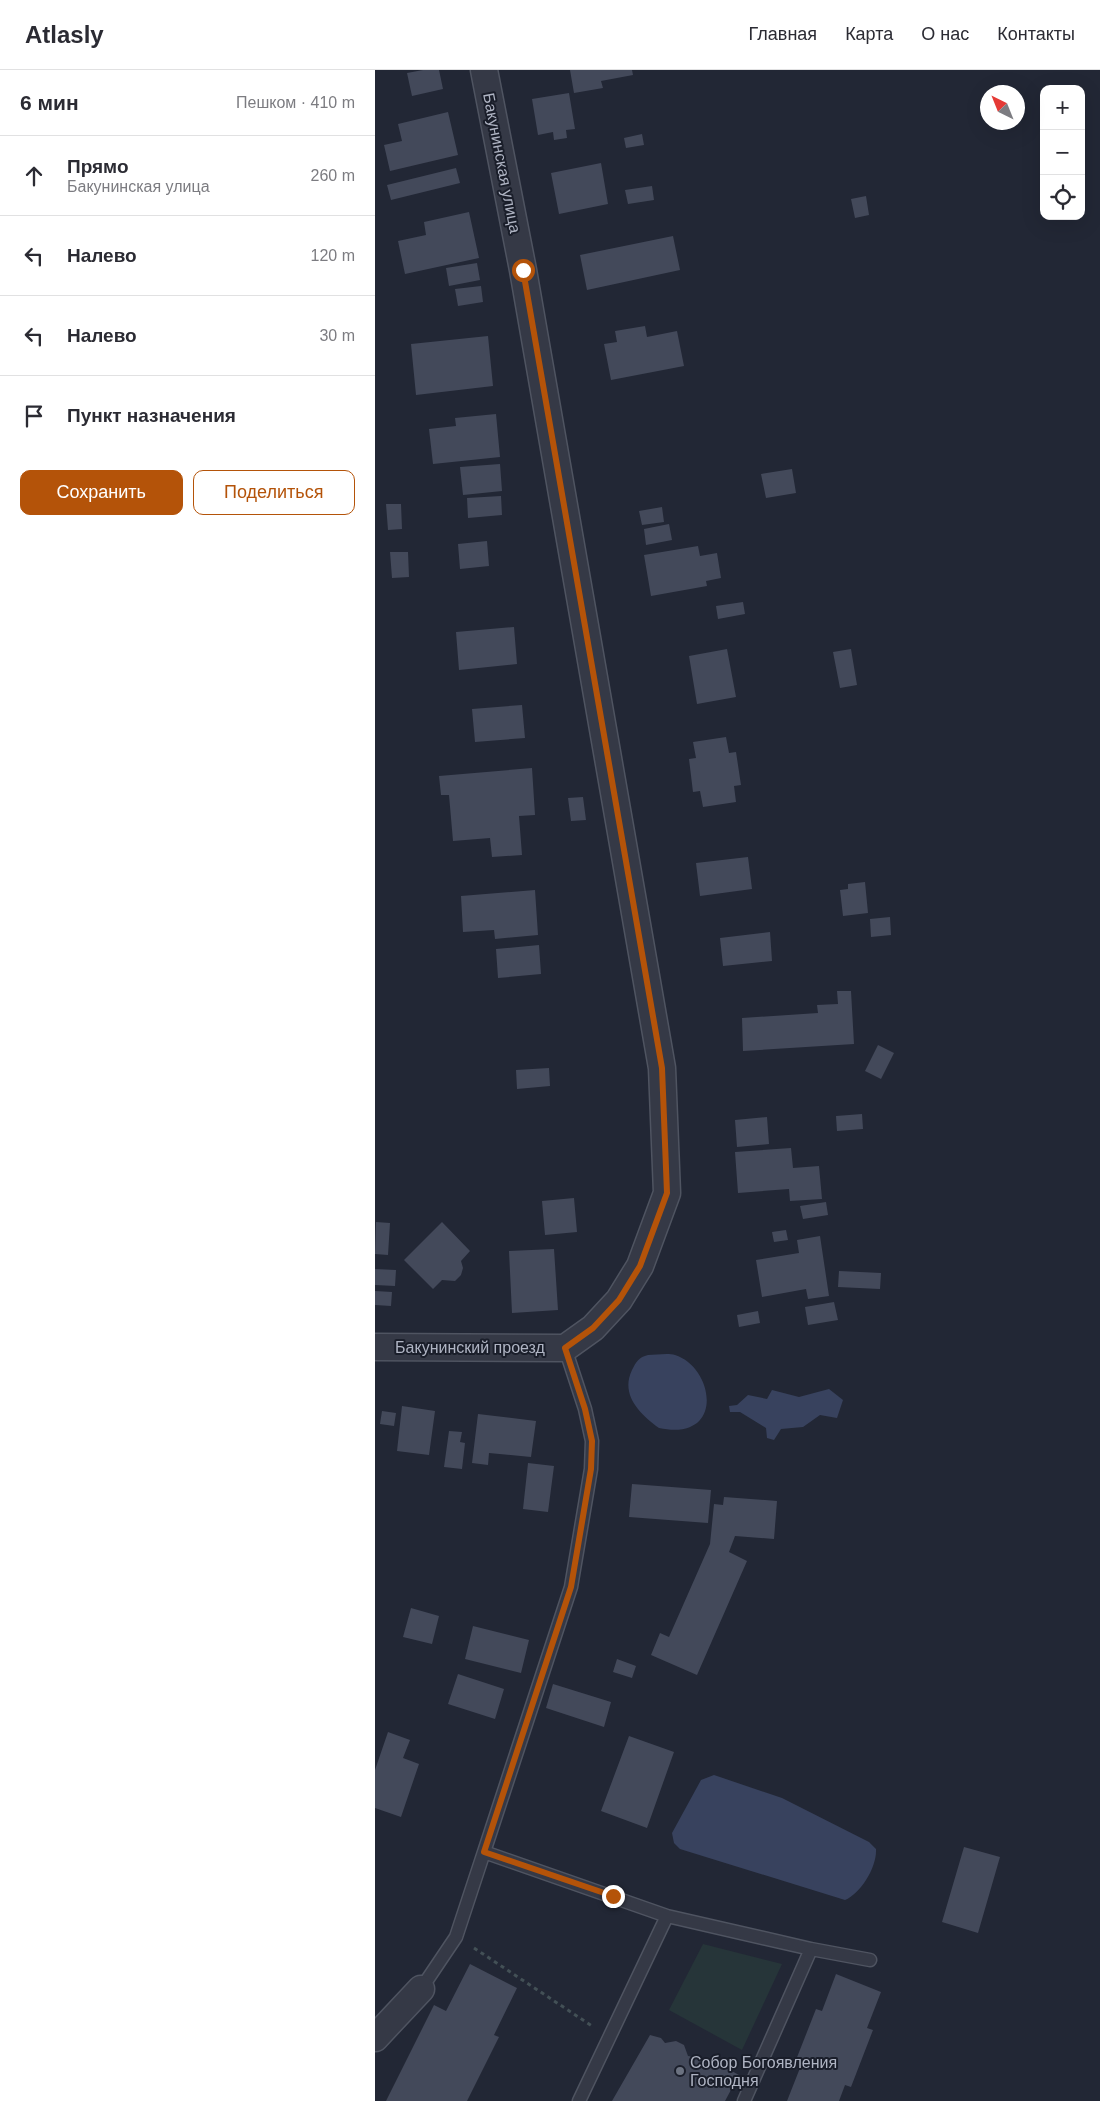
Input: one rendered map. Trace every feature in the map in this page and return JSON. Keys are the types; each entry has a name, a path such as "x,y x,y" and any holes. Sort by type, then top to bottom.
{"street":[{"name":"Бакунинская улица","path":"484,70 523,270 662,1068 667,1193 640,1266 619,1300 593,1328 565,1348"},
{"name":"Бакунинский проезд","path":"375,1348 565,1348"},
{"path":"375,2038 421,1989"}],"lane":[{"path":"421,1989 456,1936 571,1587 591,1469 592,1441 585,1409 565,1348"},
{"path":"484,1852 667,1916 811,1949 871,1960"},
{"path":"579,2101 667,1916"},
{"path":"743,2101 811,1949"}],"path":[{"path":"456,1936 609,2038"}],"shaded area":[{"path":"703,1944 782,1964 742,2050 669,2010"}],"water":[{"path":"648,1355 675,1355 688,1362 698,1373 705,1387 707,1401 704,1414 695,1424 681,1429 659,1428 645,1417 634,1403 628,1388 629,1379 636,1362"},
{"path":"829,1389 843,1400 837,1418 820,1415 803,1427 781,1429 774,1440 767,1438 766,1428 740,1412 730,1412 729,1406 737,1405 748,1395 767,1399 772,1390 799,1397"},
{"path":"714,1775 782,1798 869,1842 876,1849 876,1856 871,1871 862,1886 845,1900 680,1849 674,1843 672,1833 701,1780"}],"building":[{"path":"439,70 443,89 412,96 407,73"},
{"path":"570,70 632,70 633,75 601,81 603,88 574,93"},
{"path":"569,93 575,129 566,130 567,138 554,140 553,132 538,135 532,99"},
{"path":"448,112 458,155 390,171 384,145 402,141 398,124"},
{"path":"642,134 644,145 626,148 624,138"},
{"path":"601,163 608,204 559,214 551,173"},
{"path":"456,168 460,183 391,200 387,185"},
{"path":"652,186 654,200 628,204 625,190"},
{"path":"866,196 869,215 855,218 851,199"},
{"path":"469,212 479,258 405,274 398,241 426,235 424,222"},
{"path":"673,236 680,270 587,290 580,255"},
{"path":"477,263 480,280 449,286 446,268"},
{"path":"481,286 483,302 458,306 455,289"},
{"path":"645,326 647,337 677,331 684,366 611,380 604,344 617,342 615,331"},
{"path":"488,336 493,386 416,395 411,344"},
{"path":"496,414 500,457 433,464 429,429 456,426 455,418"},
{"path":"500,464 502,491 463,495 460,467"},
{"path":"792,469 796,493 766,498 761,474"},
{"path":"501,496 502,515 468,518 467,498"},
{"path":"386,504 401,504 402,529 388,530"},
{"path":"662,507 664,522 642,525 639,511"},
{"path":"669,524 672,540 646,545 644,529"},
{"path":"487,541 489,566 460,569 458,544"},
{"path":"698,546 700,556 717,553 721,578 706,581 707,586 651,596 644,555"},
{"path":"390,552 408,552 409,577 392,578"},
{"path":"743,602 745,614 718,619 716,606"},
{"path":"514,627 517,664 459,670 456,632"},
{"path":"727,649 736,697 697,704 689,656"},
{"path":"851,649 857,685 840,688 833,652"},
{"path":"522,705 525,738 475,742 472,709"},
{"path":"726,737 729,753 736,752 741,785 734,786 736,802 703,807 700,791 693,792 689,759 696,758 693,742"},
{"path":"532,768 535,815 519,816 522,855 492,857 490,838 453,841 449,795 441,795 439,776"},
{"path":"583,797 586,820 571,821 568,798"},
{"path":"748,857 752,889 700,896 696,863"},
{"path":"865,882 868,913 843,916 840,890 848,889 848,884"},
{"path":"535,890 538,935 495,939 494,930 463,932 461,896"},
{"path":"890,917 891,935 871,937 870,919"},
{"path":"770,932 772,961 723,966 720,938"},
{"path":"539,945 541,974 498,978 496,949"},
{"path":"837,991 851,991 854,1044 743,1051 742,1018 818,1013 817,1005 838,1004"},
{"path":"878,1045 894,1053 881,1079 865,1071"},
{"path":"549,1068 550,1086 517,1089 516,1070"},
{"path":"862,1114 863,1129 837,1131 836,1116"},
{"path":"767,1117 769,1144 737,1147 735,1120"},
{"path":"791,1148 793,1168 819,1166 822,1199 790,1201 789,1189 738,1193 735,1152"},
{"path":"574,1198 577,1232 545,1235 542,1201"},
{"path":"826,1202 828,1215 803,1219 800,1206"},
{"path":"376,1222 390,1223 388,1255 375,1254"},
{"path":"442,1222 470,1251 461,1261 463,1268 461,1275 455,1281 442,1280 433,1289 404,1260"},
{"path":"786,1230 788,1240 774,1242 772,1232"},
{"path":"820,1236 829,1296 808,1299 806,1289 762,1297 756,1260 799,1253 797,1240"},
{"path":"554,1249 558,1310 512,1313 509,1251"},
{"path":"375,1269 396,1270 395,1286 375,1285"},
{"path":"839,1271 881,1273 880,1289 838,1287"},
{"path":"375,1291 392,1292 391,1306 375,1305"},
{"path":"834,1302 838,1320 808,1325 805,1307"},
{"path":"758,1311 760,1323 739,1327 737,1315"},
{"path":"402,1406 435,1411 429,1455 397,1451"},
{"path":"382,1411 396,1413 394,1426 380,1424"},
{"path":"478,1414 536,1421 531,1457 489,1453 488,1465 472,1463"},
{"path":"449,1431 462,1432 460,1442 465,1443 462,1469 444,1467"},
{"path":"528,1463 554,1466 548,1512 523,1509"},
{"path":"632,1484 711,1490 708,1523 629,1517"},
{"path":"724,1497 777,1501 774,1539 735,1536 729,1552 747,1561 697,1675 651,1655 660,1633 669,1637 710,1544 714,1504 723,1505"},
{"path":"411,1608 439,1616 432,1644 403,1637"},
{"path":"473,1626 529,1640 521,1673 465,1659"},
{"path":"617,1659 636,1666 632,1678 613,1672"},
{"path":"458,1674 504,1689 495,1719 448,1704"},
{"path":"553,1684 611,1702 604,1727 546,1708"},
{"path":"388,1732 410,1740 403,1758 419,1764 401,1817 375,1808 375,1770"},
{"path":"629,1736 674,1752 647,1828 601,1811"},
{"path":"964,1847 1000,1857 978,1933 942,1922"},
{"path":"470,1964 517,1988 494,2035 499,2037 467,2101 386,2101 434,2005 446,2011"},
{"path":"836,1974 881,1992 867,2028 873,2030 851,2087 845,2085 839,2101 787,2101 800,2068 794,2065 816,2009 822,2011"},
{"name":"Собор Богоявления Господня","path":"650,2035 661,2038 665,2043 676,2041 684,2045 688,2056 700,2058 703,2067 708,2058 739,2075 725,2101 612,2101"}],"place":[{"name":"Собор Богоявления Господня","path":"680,2071"}],"route":[{"path":"523,270 662,1068 667,1193 640,1266 619,1300 593,1328 565,1348 585,1409 592,1441 591,1469 571,1587 484,1852 613,1896"}]}
